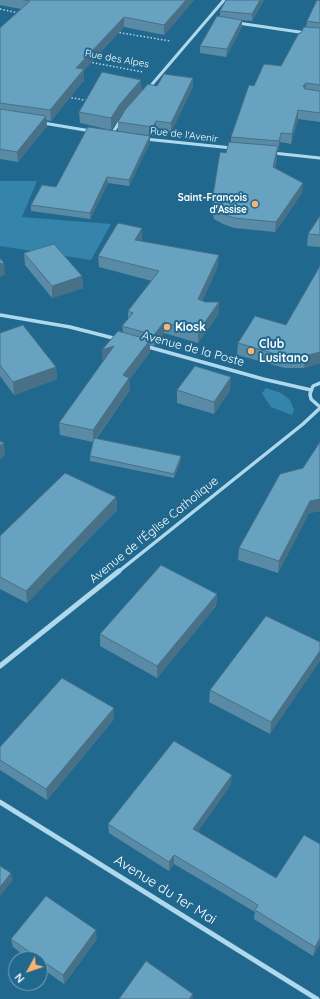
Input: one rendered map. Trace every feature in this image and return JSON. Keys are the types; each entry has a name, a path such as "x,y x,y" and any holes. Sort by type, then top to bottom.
{"street":[{"name":"Rue des Alpes","path":"144,93 224,0"},
{"path":"207,19 215,20"},
{"path":"237,23 312,34"},
{"path":"112,134 123,117"},
{"path":"36,122 96,132"},
{"path":"104,133 119,135"},
{"name":"Rue de l'Avenir","path":"141,138 240,149"},
{"path":"270,152 320,158"},
{"path":"0,315 70,327 120,340"},
{"name":"Avenue de la Poste","path":"143,346 264,379 311,390"},
{"path":"320,383 311,390 310,394 311,399 320,407"},
{"name":"Avenue de l'Église Catholique","path":"0,666 302,424 320,407"},
{"name":"Avenue du 1er Mai","path":"0,802 317,999"}],"path":[{"path":"0,9 23,13"},
{"path":"116,32 186,44"},
{"name":"Rue des Alpes","path":"84,61 160,75"},
{"path":"66,97 89,101"}],"shaded area":[{"path":"0,181 37,181 22,217 111,224 91,260 0,246"},
{"path":"266,388 281,393 290,400 294,410 292,415 271,407 262,393"}],"building":[{"path":"24,0 186,0 164,25 124,17 76,68 84,69 50,110 0,103 0,28 30,1"},
{"path":"226,0 260,0 252,14 220,11"},
{"path":"317,0 320,1 320,23 307,21"},
{"path":"217,16 242,20 227,49 200,46"},
{"path":"304,27 320,28 320,85 306,83 303,86 305,89 320,91 320,113 298,110 292,134 281,133 279,141 231,137 249,85 254,86 264,64 281,66 299,33 301,33"},
{"path":"102,72 141,80 120,104 111,118 79,112"},
{"path":"164,74 193,78 171,123 156,121 153,127 118,122 125,110 148,84 157,86"},
{"path":"0,109 46,116 17,152 0,149"},
{"path":"88,127 150,136 129,180 107,177 90,213 31,205 42,185 56,187"},
{"path":"229,142 278,146 273,167 303,183 276,222 234,218 223,214 214,208 212,202 220,152 226,153"},
{"path":"320,216 320,235 308,234"},
{"path":"118,223 142,228 135,240 219,255 198,299 205,302 219,302 198,332 164,322 154,335 122,326 133,313 128,311 159,271 98,256"},
{"path":"54,244 82,276 52,286 24,253"},
{"path":"0,258 4,263 0,264"},
{"path":"320,266 320,352 305,356 286,357 238,343 255,316 286,325"},
{"path":"23,325 56,367 13,382 0,365 0,333"},
{"path":"118,331 150,340 123,375 129,378 93,430 59,423 114,346 102,350"},
{"path":"195,366 231,377 214,402 177,390"},
{"path":"94,438 181,456 174,474 90,456"},
{"path":"320,442 320,499 310,501 279,561 239,548 280,474 303,468"},
{"path":"65,473 116,497 26,591 0,577 0,536"},
{"path":"161,565 217,594 157,666 100,634"},
{"path":"266,616 320,642 320,651 271,722 210,690"},
{"path":"62,678 114,708 46,789 0,760 0,747"},
{"path":"174,741 232,775 193,829 276,878 304,835 320,844 320,938 315,947 255,910 258,905 174,855 169,862 108,824"},
{"path":"0,866 11,873 0,887"},
{"path":"46,896 96,930 63,975 48,965 48,951 28,951 11,939"},
{"path":"146,961 193,994 189,999 119,999"}],"place":[{"name":"Saint-François d'Assise","path":"255,204"},
{"name":"Kiosk","path":"167,327"},
{"name":"Club Lusitano","path":"251,351"}]}
